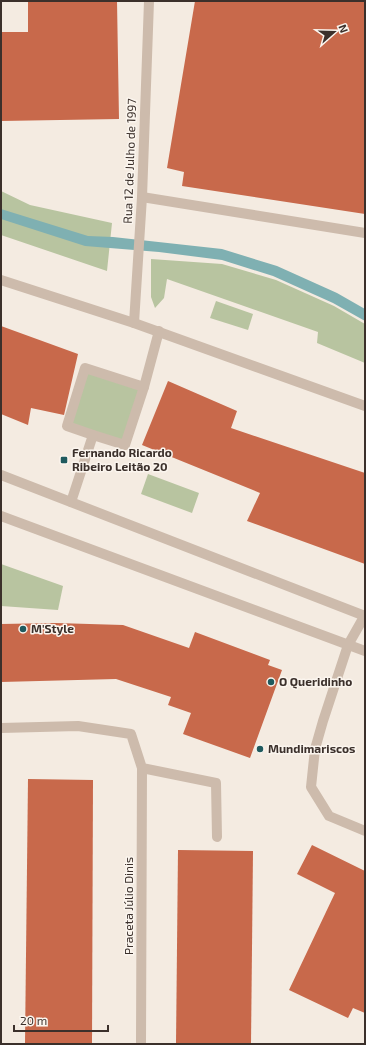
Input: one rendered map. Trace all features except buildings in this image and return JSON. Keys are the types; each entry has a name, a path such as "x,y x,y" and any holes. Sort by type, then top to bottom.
{"street":[{"name":"Rua 12 de Julho de 1997","path":"134,323 142,197 149,1"},
{"path":"142,197 365,233"},
{"path":"1,280 158,331 365,406"},
{"path":"144,387 85,368 67,426 125,445 144,387 158,331"},
{"path":"71,502 93,435"},
{"path":"1,475 365,615 348,645 322,721 315,750 312,787 329,816 365,831"},
{"path":"1,516 365,651"},
{"name":"Praceta Júlio Dinis","path":"1,728 78,726 131,734 142,768 141,1044"},
{"path":"142,768 216,783 217,837"}],"green space":[{"path":"1,191 30,205 112,223 107,271 1,235"},
{"path":"151,259 222,264 276,280 334,306 365,324 365,363 317,343 318,332 167,279 164,298 155,308 151,297"},
{"path":"216,301 253,314 248,330 210,318"},
{"path":"85,368 144,387 125,445 67,426"},
{"path":"148,474 199,493 192,513 141,494"},
{"path":"1,564 63,586 58,610 1,606"}],"water":[{"path":"1,209 88,236 113,237 222,249 277,266 337,293 365,309 365,321 333,303 273,276 222,260 159,252 85,246 1,219"}],"place":[{"name":"Fernando Ricardo Ribeiro Leitão 20","path":"64,460"},
{"name":"M'Style","path":"23,629"},
{"name":"O Queridinho","path":"271,682"},
{"name":"Mundimariscos","path":"260,749"}]}
